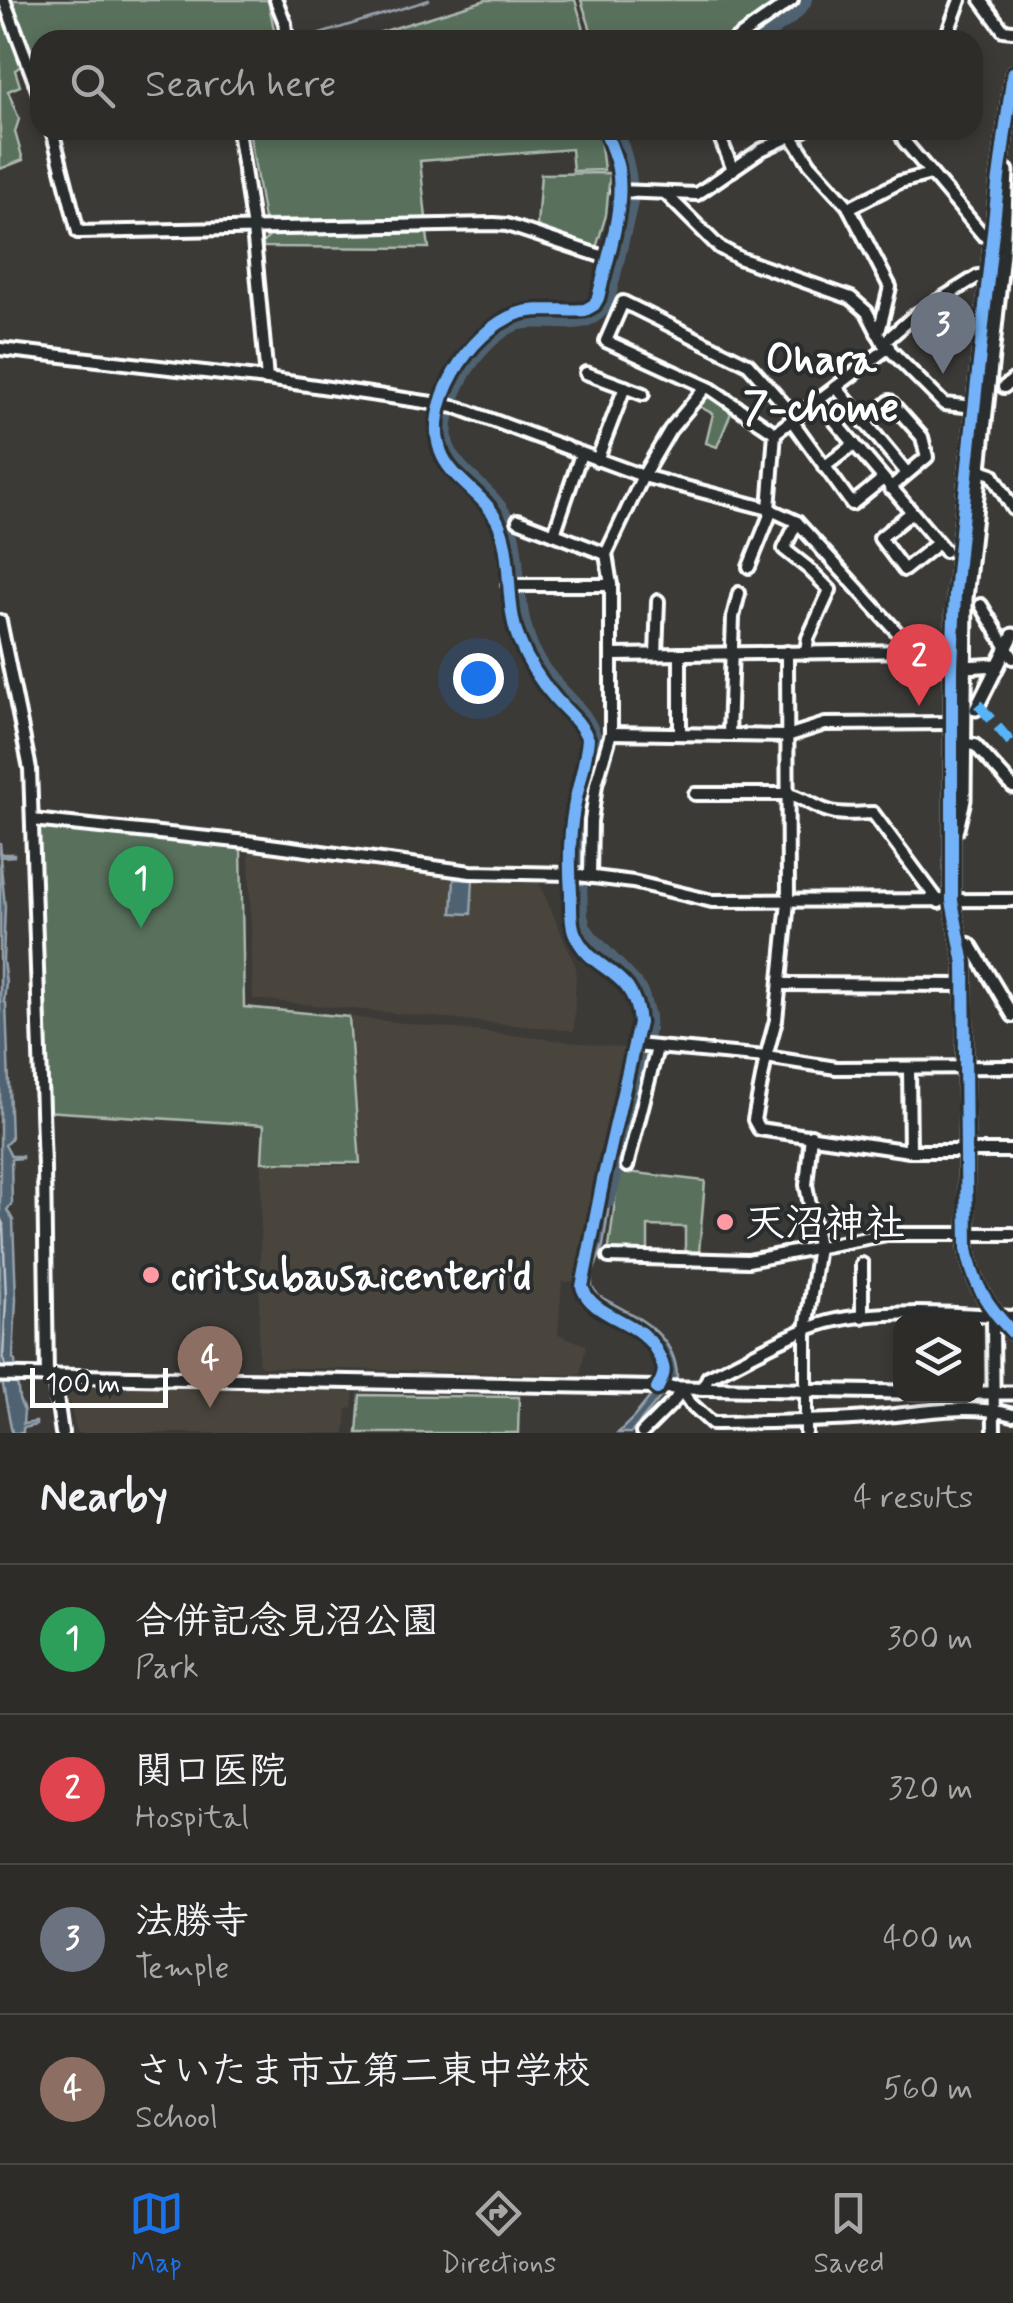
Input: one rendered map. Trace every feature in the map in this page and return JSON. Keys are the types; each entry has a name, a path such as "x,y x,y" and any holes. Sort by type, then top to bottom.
{"street":[{"path":"4,0 30,69"},
{"path":"276,0 286,30"},
{"path":"749,30 792,0"},
{"path":"949,30 960,0"},
{"path":"981,0 1003,30 1013,32"},
{"path":"946,902 964,800 955,594 1013,78"},
{"path":"953,848 952,722 1007,273 1010,99"},
{"path":"55,140 78,232 494,224 607,258"},
{"path":"240,140 253,229 267,379"},
{"path":"609,140 617,164 618,191 614,229 598,298 585,310 522,313 506,319 477,342 452,375 439,404 438,442 448,465 494,515 501,530 518,638 534,671 583,727 588,739 574,808 570,874 573,929 591,957 630,988 638,1004 639,1023 582,1287 592,1305 653,1343 664,1367 664,1376 656,1388"},
{"path":"721,140 733,170"},
{"path":"618,191 697,194 782,140"},
{"path":"803,140 810,164 849,208 890,286 880,328 883,341"},
{"path":"904,140 983,235 993,236"},
{"path":"849,208 900,182 931,174"},
{"path":"666,194 719,247 739,258 851,298 867,312 883,341 944,404 976,407"},
{"path":"748,567 770,509 775,433 836,387 914,316 978,276 988,278"},
{"path":"775,433 706,387 606,341 623,302 748,364 794,419 852,504 927,458 922,438 890,401 865,423"},
{"path":"0,348 267,379 459,408 643,476 770,509 797,522 929,667 998,665"},
{"path":"586,373 643,394"},
{"path":"590,877 596,784 611,733 611,585 606,554 670,430 706,387"},
{"path":"836,387 906,473"},
{"path":"597,460 625,388"},
{"path":"818,400 886,483 912,512 941,547 904,570 880,538 912,512"},
{"path":"824,467 854,444"},
{"path":"554,534 581,454"},
{"path":"980,470 992,474 1013,509"},
{"path":"1000,486 1013,476"},
{"path":"518,520 606,554"},
{"path":"797,522 784,549 830,590 808,638 806,652"},
{"path":"508,585 611,585"},
{"path":"729,735 732,618 739,593"},
{"path":"656,654 658,601"},
{"path":"981,605 1010,653"},
{"path":"0,621 30,769 47,1376 62,1433"},
{"path":"976,709 998,665 1010,653 1013,635"},
{"path":"612,655 916,651"},
{"path":"787,652 788,902 776,1020 754,1120 758,1129 910,1151 1013,1151"},
{"path":"680,654 680,734"},
{"path":"611,733 787,736 825,724 952,722"},
{"path":"964,744 975,744 1013,787"},
{"path":"695,794 788,794 826,811 872,812 946,902 964,964 969,1262 986,1302 1013,1334"},
{"path":"32,820 247,842 471,872 570,874 633,882 712,901 1013,900"},
{"path":"961,943 972,947 1013,1016"},
{"path":"780,984 964,985"},
{"path":"634,1045 766,1057 836,1068 1013,1067"},
{"path":"627,1166 656,1048"},
{"path":"910,1068 910,1151"},
{"path":"806,1428 806,1330 818,1246 806,1186 811,1135"},
{"path":"609,1257 748,1261 886,1234 1013,1234"},
{"path":"862,1264 862,1316"},
{"path":"704,1389 708,1377 824,1322 884,1314 1013,1317"},
{"path":"994,1433 997,1316"},
{"path":"0,1375 893,1392"},
{"path":"678,1389 712,1423 806,1428 951,1410 994,1410 1013,1415"},
{"path":"642,1433 675,1400 678,1389"},
{"path":"983,1393 1013,1393"}],"shaded area":[{"path":"253,850 486,876 537,878 576,967 574,1031 253,999 249,853"},
{"path":"351,1017 626,1048 574,1281 562,1282 558,1334 586,1345 580,1375 263,1367 258,1363 262,1164 362,1166"},
{"path":"65,1384 354,1392 352,1408 347,1409 345,1433 77,1433"}],"green space":[{"path":"12,0 268,0 274,30 30,30 30,50"},
{"path":"486,0 575,0 584,30 388,30"},
{"path":"581,0 786,0 738,30 591,30"},
{"path":"0,4 23,65 15,70 20,86 8,91 19,119 15,132 23,160 0,169"},
{"path":"251,140 600,140 604,170 573,171 571,149 420,161 426,218 264,220"},
{"path":"610,173 606,215 596,248 537,226 541,174"},
{"path":"427,233 429,248 263,247 270,236"},
{"path":"708,391 733,408 717,447 706,443 713,414 697,405"},
{"path":"36,825 241,848 244,1007 349,1017 360,1163 262,1162 264,1125 44,1111"},
{"path":"619,1171 705,1181 699,1252 685,1255 685,1227 648,1226 648,1254 608,1255"},
{"path":"360,1395 519,1397 518,1433 357,1433"}],"water":[{"path":"0,857 5,906 4,1002 11,1139 5,1145 11,1156 22,1156 11,1159 12,1203 7,1210 13,1220 13,1359 23,1424 36,1422 23,1428 23,1433 12,1433 0,1370"},
{"path":"454,879 473,880 471,914 452,913"},
{"path":"606,1177 613,1178 603,1246 592,1275 592,1287 599,1296 638,1318 661,1337 675,1361 677,1377 631,1433 618,1433 669,1373 664,1354 653,1338 596,1302 586,1287 584,1277 598,1231"}],"waterway":[{"path":"333,30 429,0"},
{"path":"767,30 803,0"},
{"path":"607,1199 646,1017 633,984 590,939 579,916 579,816 594,745 585,721 542,670 527,642 507,525 493,502 454,463 443,432 457,382 471,359 492,337 515,322 588,317 606,300 629,202 627,174 618,140"}],"marked path":[{"path":"978,704 1013,745"}],"cycle path":[{"path":"1013,73 962,522 952,667 952,901 964,964 967,1248 983,1295 1013,1333"},
{"path":"609,140 617,164 619,200 614,234 594,305 585,310 517,314 482,336 453,374 443,395 437,438 448,466 497,520 506,548 514,626 526,656 588,739 571,829 572,923 582,946 630,991 639,1023 582,1287 596,1306 650,1341 663,1367 657,1389"}],"place":[{"name":"法勝寺","path":"943,374"},
{"name":"関口医院","path":"919,706"},
{"name":"合併記念見沼公園","path":"141,928"},
{"name":"天沼神社","path":"725,1222"},
{"name":"ciritsubausaicenteri'd","path":"151,1275"},
{"name":"さいたま市立第二東中学校","path":"210,1408"}],"district":[{"name":"Ohara 7-chome","path":"821,382"}]}
